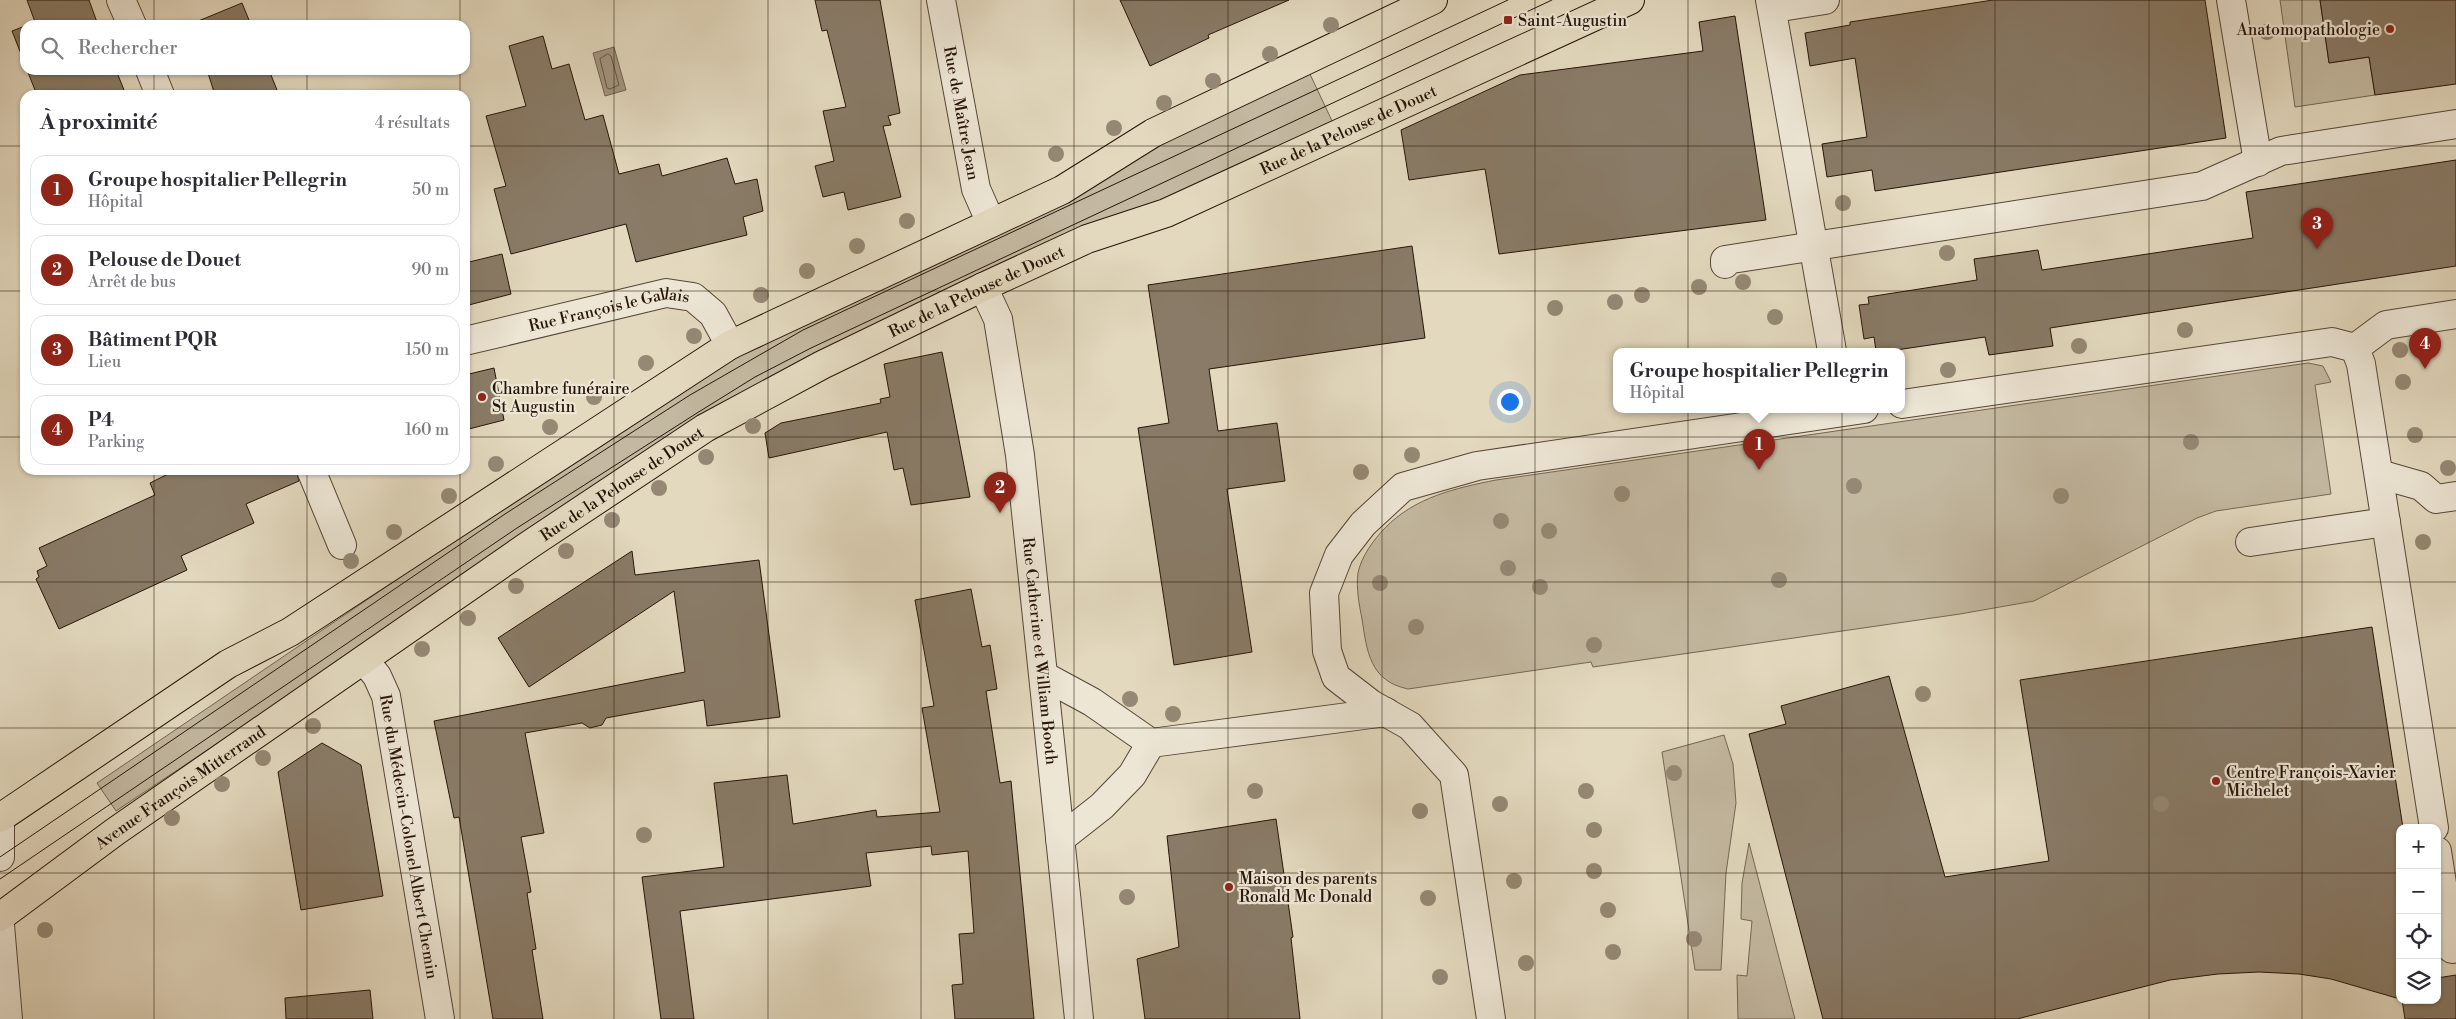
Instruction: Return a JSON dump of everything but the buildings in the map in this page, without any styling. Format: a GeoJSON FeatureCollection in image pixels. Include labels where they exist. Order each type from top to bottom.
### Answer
{"type":"FeatureCollection","features":[{"type":"Feature","properties":{"kind":"main road"},"geometry":{"type":"LineString","coordinates":[[0,818],[228,664],[290,632],[730,344],[1062,190],[1153,133],[1433,0]]}},
{"type":"Feature","properties":{"kind":"main road","name":"Rue de la Pelouse de Douet"},"geometry":{"type":"LineString","coordinates":[[364,660],[529,545],[705,428],[822,365],[1087,239],[1166,213],[1630,0]]}},
{"type":"Feature","properties":{"kind":"main road","name":"Avenue François Mitterrand"},"geometry":{"type":"LineString","coordinates":[[0,917],[116,831],[364,660]]}},
{"type":"Feature","properties":{"kind":"street"},"geometry":{"type":"LineString","coordinates":[[121,0],[130,20]]}},
{"type":"Feature","properties":{"kind":"street","name":"Rue de Maître Jean"},"geometry":{"type":"LineString","coordinates":[[941,0],[976,188],[991,223]]}},
{"type":"Feature","properties":{"kind":"street"},"geometry":{"type":"LineString","coordinates":[[1825,0],[1771,4],[1831,348]]}},
{"type":"Feature","properties":{"kind":"street"},"geometry":{"type":"LineString","coordinates":[[2231,0],[2258,162]]}},
{"type":"Feature","properties":{"kind":"street"},"geometry":{"type":"LineString","coordinates":[[152,75],[158,90]]}},
{"type":"Feature","properties":{"kind":"street"},"geometry":{"type":"LineString","coordinates":[[1725,264],[1725,260],[2202,186],[2282,151],[2456,124]]}},
{"type":"Feature","properties":{"kind":"street","name":"Rue Catherine et William Booth"},"geometry":{"type":"LineString","coordinates":[[983,287],[998,319],[1018,445],[1079,1019]]}},
{"type":"Feature","properties":{"kind":"street","name":"Rue François le Gallais"},"geometry":{"type":"LineString","coordinates":[[470,340],[666,293],[692,297],[713,314],[730,344]]}},
{"type":"Feature","properties":{"kind":"street"},"geometry":{"type":"LineString","coordinates":[[2355,348],[2386,325],[2456,314]]}},
{"type":"Feature","properties":{"kind":"street"},"geometry":{"type":"LineString","coordinates":[[1905,404],[2332,342],[2355,348]]}},
{"type":"Feature","properties":{"kind":"street"},"geometry":{"type":"LineString","coordinates":[[2355,348],[2362,364],[2386,522],[2405,630],[2433,824]]}},
{"type":"Feature","properties":{"kind":"street"},"geometry":{"type":"LineString","coordinates":[[1491,1019],[1454,774],[1410,726],[1386,712],[1336,677],[1327,651],[1324,593],[1339,555],[1362,524],[1403,488],[1477,466],[1830,413]]}},
{"type":"Feature","properties":{"kind":"street"},"geometry":{"type":"LineString","coordinates":[[2379,474],[2421,486],[2436,499],[2456,496]]}},
{"type":"Feature","properties":{"kind":"street"},"geometry":{"type":"LineString","coordinates":[[314,475],[342,545]]}},
{"type":"Feature","properties":{"kind":"street"},"geometry":{"type":"LineString","coordinates":[[2250,542],[2386,522]]}},
{"type":"Feature","properties":{"kind":"street","name":"Rue du Médecin-Colonel Albert Chemin"},"geometry":{"type":"LineString","coordinates":[[364,660],[377,676],[386,696],[440,1019]]}},
{"type":"Feature","properties":{"kind":"street"},"geometry":{"type":"LineString","coordinates":[[1044,676],[1092,702],[1151,744],[1386,712]]}},
{"type":"Feature","properties":{"kind":"street"},"geometry":{"type":"LineString","coordinates":[[1060,839],[1102,806],[1126,781],[1151,744]]}},
{"type":"Feature","properties":{"kind":"street"},"geometry":{"type":"LineString","coordinates":[[0,818],[0,857]]}},
{"type":"Feature","properties":{"kind":"street"},"geometry":{"type":"LineString","coordinates":[[2440,869],[2452,949]]}},
{"type":"Feature","properties":{"kind":"street"},"geometry":{"type":"LineString","coordinates":[[0,925],[8,1019]]}},
{"type":"Feature","properties":{"kind":"shaded area"},"geometry":{"type":"Polygon","coordinates":[[[2280,0],[2320,0],[2329,63],[2369,57],[2375,95],[2295,107],[2280,0]]]}},
{"type":"Feature","properties":{"kind":"shaded area"},"geometry":{"type":"Polygon","coordinates":[[[1308,70],[1334,125],[701,420],[116,811],[97,783],[685,384],[743,351],[1154,142],[1308,70]]]}},
{"type":"Feature","properties":{"kind":"shaded area"},"geometry":{"type":"Polygon","coordinates":[[[2308,363],[2323,366],[2331,382],[2315,385],[2331,494],[2216,511],[2197,518],[2034,601],[1960,614],[1593,667],[1591,662],[1408,689],[1395,685],[1385,679],[1378,672],[1369,654],[1357,584],[1358,573],[1365,555],[1381,532],[1397,517],[1437,495],[1496,480],[2308,363]]]}},
{"type":"Feature","properties":{"kind":"shaded area"},"geometry":{"type":"Polygon","coordinates":[[[1724,735],[1733,764],[1736,803],[1726,873],[1721,970],[1695,970],[1662,752],[1724,735]]]}},
{"type":"Feature","properties":{"kind":"shaded area"},"geometry":{"type":"Polygon","coordinates":[[[1749,843],[1795,1019],[1738,1019],[1737,975],[1747,976],[1752,921],[1741,919],[1742,883],[1749,843]]]}},
{"type":"Feature","properties":{"kind":"water"},"geometry":{"type":"Polygon","coordinates":[[[614,47],[626,90],[605,96],[593,53],[614,47]]]}},
{"type":"Feature","properties":{"kind":"tram line"},"geometry":{"type":"LineString","coordinates":[[0,857],[505,514],[690,395],[803,330],[1508,0]]}},
{"type":"Feature","properties":{"kind":"tram line"},"geometry":{"type":"LineString","coordinates":[[0,879],[517,528],[755,377],[811,348],[1552,0]]}},
{"type":"Feature","properties":{"kind":"place","name":"Saint-Augustin"},"geometry":{"type":"Point","coordinates":[1508,20]}},
{"type":"Feature","properties":{"kind":"place","name":"Anatomopathologie"},"geometry":{"type":"Point","coordinates":[2390,29]}},
{"type":"Feature","properties":{"kind":"place","name":"Bâtiment PQR"},"geometry":{"type":"Point","coordinates":[2317,249]}},
{"type":"Feature","properties":{"kind":"place","name":"P4"},"geometry":{"type":"Point","coordinates":[2425,369]}},
{"type":"Feature","properties":{"kind":"place","name":"Chambre funéraire St Augustin"},"geometry":{"type":"Point","coordinates":[482,397]}},
{"type":"Feature","properties":{"kind":"place","name":"Groupe hospitalier Pellegrin"},"geometry":{"type":"Point","coordinates":[1759,470]}},
{"type":"Feature","properties":{"kind":"place","name":"Pelouse de Douet"},"geometry":{"type":"Point","coordinates":[1000,513]}},
{"type":"Feature","properties":{"kind":"place","name":"Centre François-Xavier Michelet"},"geometry":{"type":"Point","coordinates":[2216,781]}},
{"type":"Feature","properties":{"kind":"place","name":"Maison des parents Ronald Mc Donald"},"geometry":{"type":"Point","coordinates":[1229,887]}}]}
